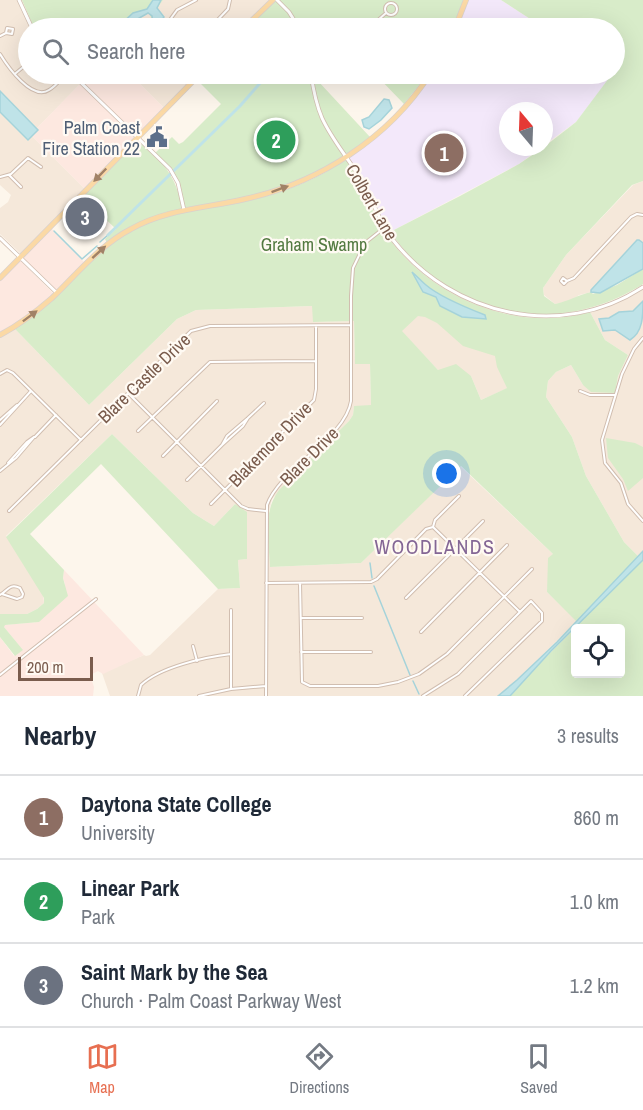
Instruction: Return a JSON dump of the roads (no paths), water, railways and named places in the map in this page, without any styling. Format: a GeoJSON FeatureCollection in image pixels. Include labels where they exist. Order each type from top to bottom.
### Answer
{"type":"FeatureCollection","features":[{"type":"Feature","properties":{"kind":"main road"},"geometry":{"type":"LineString","coordinates":[[255,18],[275,0]]}},
{"type":"Feature","properties":{"kind":"main road"},"geometry":{"type":"LineString","coordinates":[[459,18],[466,0]]}},
{"type":"Feature","properties":{"kind":"main road"},"geometry":{"type":"LineString","coordinates":[[0,335],[25,320],[57,293],[98,252],[120,235],[153,219],[184,210],[237,201],[319,174],[346,157],[399,112],[422,84]]}},
{"type":"Feature","properties":{"kind":"main road"},"geometry":{"type":"LineString","coordinates":[[0,278],[189,85]]}},
{"type":"Feature","properties":{"kind":"street"},"geometry":{"type":"LineString","coordinates":[[19,0],[27,18]]}},
{"type":"Feature","properties":{"kind":"street"},"geometry":{"type":"LineString","coordinates":[[171,18],[177,10],[196,0]]}},
{"type":"Feature","properties":{"kind":"street"},"geometry":{"type":"LineString","coordinates":[[219,18],[228,9],[230,0]]}},
{"type":"Feature","properties":{"kind":"street"},"geometry":{"type":"LineString","coordinates":[[275,0],[293,18]]}},
{"type":"Feature","properties":{"kind":"street"},"geometry":{"type":"LineString","coordinates":[[387,4],[395,5],[395,13],[390,15],[386,13],[387,4]]}},
{"type":"Feature","properties":{"kind":"street"},"geometry":{"type":"LineString","coordinates":[[380,18],[386,13]]}},
{"type":"Feature","properties":{"kind":"street"},"geometry":{"type":"LineString","coordinates":[[0,36],[6,33]]}},
{"type":"Feature","properties":{"kind":"street"},"geometry":{"type":"LineString","coordinates":[[0,54],[18,77]]}},
{"type":"Feature","properties":{"kind":"street"},"geometry":{"type":"LineString","coordinates":[[25,84],[31,90],[41,93],[55,84]]}},
{"type":"Feature","properties":{"kind":"street"},"geometry":{"type":"LineString","coordinates":[[82,84],[172,173],[178,183],[184,210]]}},
{"type":"Feature","properties":{"kind":"street","name":"Colbert Lane"},"geometry":{"type":"LineString","coordinates":[[313,84],[322,118],[362,182],[384,228],[402,251],[429,276],[457,295],[496,310],[530,316],[569,315],[611,303],[643,286]]}},
{"type":"Feature","properties":{"kind":"street"},"geometry":{"type":"LineString","coordinates":[[0,177],[9,175],[28,158],[41,168]]}},
{"type":"Feature","properties":{"kind":"street"},"geometry":{"type":"LineString","coordinates":[[9,175],[21,187]]}},
{"type":"Feature","properties":{"kind":"street"},"geometry":{"type":"LineString","coordinates":[[567,281],[573,279],[631,217],[637,214],[643,215]]}},
{"type":"Feature","properties":{"kind":"street","name":"Blare Drive"},"geometry":{"type":"LineString","coordinates":[[266,696],[266,511],[275,489],[339,425],[348,413],[351,401],[351,285],[354,265],[365,243],[384,228]]}},
{"type":"Feature","properties":{"kind":"street"},"geometry":{"type":"LineString","coordinates":[[0,238],[57,293]]}},
{"type":"Feature","properties":{"kind":"street","name":"Blare Castle Drive"},"geometry":{"type":"LineString","coordinates":[[9,511],[181,339],[198,328],[210,326],[351,326]]}},
{"type":"Feature","properties":{"kind":"street","name":"Blakemore Drive"},"geometry":{"type":"LineString","coordinates":[[211,504],[313,401],[316,392],[316,326]]}},
{"type":"Feature","properties":{"kind":"street"},"geometry":{"type":"LineString","coordinates":[[643,338],[628,360],[603,434],[603,458],[621,483],[628,504],[643,521]]}},
{"type":"Feature","properties":{"kind":"street"},"geometry":{"type":"LineString","coordinates":[[138,431],[211,361],[316,361]]}},
{"type":"Feature","properties":{"kind":"street"},"geometry":{"type":"LineString","coordinates":[[0,374],[11,371],[81,440]]}},
{"type":"Feature","properties":{"kind":"street"},"geometry":{"type":"LineString","coordinates":[[0,420],[32,391]]}},
{"type":"Feature","properties":{"kind":"street"},"geometry":{"type":"LineString","coordinates":[[580,391],[590,395],[616,395]]}},
{"type":"Feature","properties":{"kind":"street"},"geometry":{"type":"LineString","coordinates":[[128,393],[245,508],[266,511]]}},
{"type":"Feature","properties":{"kind":"street"},"geometry":{"type":"LineString","coordinates":[[163,456],[217,401]]}},
{"type":"Feature","properties":{"kind":"street"},"geometry":{"type":"LineString","coordinates":[[187,480],[264,403]]}},
{"type":"Feature","properties":{"kind":"street"},"geometry":{"type":"LineString","coordinates":[[0,425],[17,405]]}},
{"type":"Feature","properties":{"kind":"street"},"geometry":{"type":"LineString","coordinates":[[0,471],[30,444],[56,415]]}},
{"type":"Feature","properties":{"kind":"street"},"geometry":{"type":"LineString","coordinates":[[266,583],[372,582],[426,529],[433,527],[437,519],[459,496]]}},
{"type":"Feature","properties":{"kind":"street"},"geometry":{"type":"LineString","coordinates":[[639,518],[643,514]]}},
{"type":"Feature","properties":{"kind":"street"},"geometry":{"type":"LineString","coordinates":[[406,598],[483,521]]}},
{"type":"Feature","properties":{"kind":"street"},"geometry":{"type":"LineString","coordinates":[[433,527],[520,612]]}},
{"type":"Feature","properties":{"kind":"street"},"geometry":{"type":"LineString","coordinates":[[421,632],[507,545]]}},
{"type":"Feature","properties":{"kind":"street"},"geometry":{"type":"LineString","coordinates":[[300,583],[301,679],[307,686],[374,686],[394,683],[418,674],[440,661],[532,569]]}},
{"type":"Feature","properties":{"kind":"street"},"geometry":{"type":"LineString","coordinates":[[13,586],[20,588],[23,594],[17,599],[1,594],[13,586]]}},
{"type":"Feature","properties":{"kind":"street"},"geometry":{"type":"LineString","coordinates":[[0,675],[96,599]]}},
{"type":"Feature","properties":{"kind":"street"},"geometry":{"type":"LineString","coordinates":[[423,696],[458,674],[531,601],[542,612],[542,621],[465,696]]}},
{"type":"Feature","properties":{"kind":"street"},"geometry":{"type":"LineString","coordinates":[[231,610],[231,689]]}},
{"type":"Feature","properties":{"kind":"street"},"geometry":{"type":"LineString","coordinates":[[300,618],[362,618]]}},
{"type":"Feature","properties":{"kind":"street"},"geometry":{"type":"LineString","coordinates":[[193,646],[197,661]]}},
{"type":"Feature","properties":{"kind":"street"},"geometry":{"type":"LineString","coordinates":[[301,652],[371,652]]}},
{"type":"Feature","properties":{"kind":"street"},"geometry":{"type":"LineString","coordinates":[[138,696],[139,687],[146,681],[197,661],[231,654]]}},
{"type":"Feature","properties":{"kind":"street"},"geometry":{"type":"LineString","coordinates":[[199,696],[231,689],[266,686]]}},
{"type":"Feature","properties":{"kind":"water"},"geometry":{"type":"Polygon","coordinates":[[[153,0],[161,0],[157,8],[164,17],[152,18],[148,13],[139,18],[128,18],[133,13],[147,9],[153,0]]]}},
{"type":"Feature","properties":{"kind":"water"},"geometry":{"type":"Polygon","coordinates":[[[0,91],[38,130],[28,140],[0,112],[0,91]]]}},
{"type":"Feature","properties":{"kind":"water"},"geometry":{"type":"Polygon","coordinates":[[[384,99],[389,100],[392,108],[369,129],[364,127],[362,120],[369,117],[384,99]]]}},
{"type":"Feature","properties":{"kind":"water"},"geometry":{"type":"Polygon","coordinates":[[[637,240],[643,243],[643,269],[600,293],[591,292],[591,290],[637,240]]]}},
{"type":"Feature","properties":{"kind":"water"},"geometry":{"type":"Polygon","coordinates":[[[412,272],[439,294],[485,315],[486,319],[462,317],[440,306],[436,297],[423,292],[412,272]]]}},
{"type":"Feature","properties":{"kind":"water"},"geometry":{"type":"Polygon","coordinates":[[[643,301],[640,328],[630,340],[615,330],[603,331],[599,319],[609,318],[619,312],[633,311],[643,301]]]}},
{"type":"Feature","properties":{"kind":"water"},"geometry":{"type":"Polygon","coordinates":[[[643,551],[643,560],[578,624],[574,624],[643,551]]]}},
{"type":"Feature","properties":{"kind":"water"},"geometry":{"type":"Polygon","coordinates":[[[571,627],[571,631],[510,696],[498,696],[517,680],[571,627]]]}},
{"type":"Feature","properties":{"kind":"waterway"},"geometry":{"type":"LineString","coordinates":[[108,235],[240,106],[259,84]]}},
{"type":"Feature","properties":{"kind":"waterway"},"geometry":{"type":"LineString","coordinates":[[54,231],[82,259],[97,246]]}},
{"type":"Feature","properties":{"kind":"waterway"},"geometry":{"type":"LineString","coordinates":[[100,242],[108,235]]}},
{"type":"Feature","properties":{"kind":"waterway"},"geometry":{"type":"LineString","coordinates":[[370,563],[372,578]]}},
{"type":"Feature","properties":{"kind":"waterway"},"geometry":{"type":"LineString","coordinates":[[374,586],[410,675]]}},
{"type":"Feature","properties":{"kind":"waterway"},"geometry":{"type":"LineString","coordinates":[[413,681],[419,694]]}},
{"type":"Feature","properties":{"kind":"place","name":"Palm Coast Fire Station 22"},"geometry":{"type":"Point","coordinates":[157,137]}},
{"type":"Feature","properties":{"kind":"place","name":"Linear Park"},"geometry":{"type":"Point","coordinates":[276,140]}},
{"type":"Feature","properties":{"kind":"place","name":"Daytona State College"},"geometry":{"type":"Point","coordinates":[444,153]}},
{"type":"Feature","properties":{"kind":"place","name":"Saint Mark by the Sea"},"geometry":{"type":"Point","coordinates":[85,217]}},
{"type":"Feature","properties":{"kind":"district","name":"WOODLANDS"},"geometry":{"type":"Point","coordinates":[435,546]}},
{"type":"Feature","properties":{"kind":"park label","name":"Graham Swamp"},"geometry":{"type":"Point","coordinates":[314,244]}}]}
